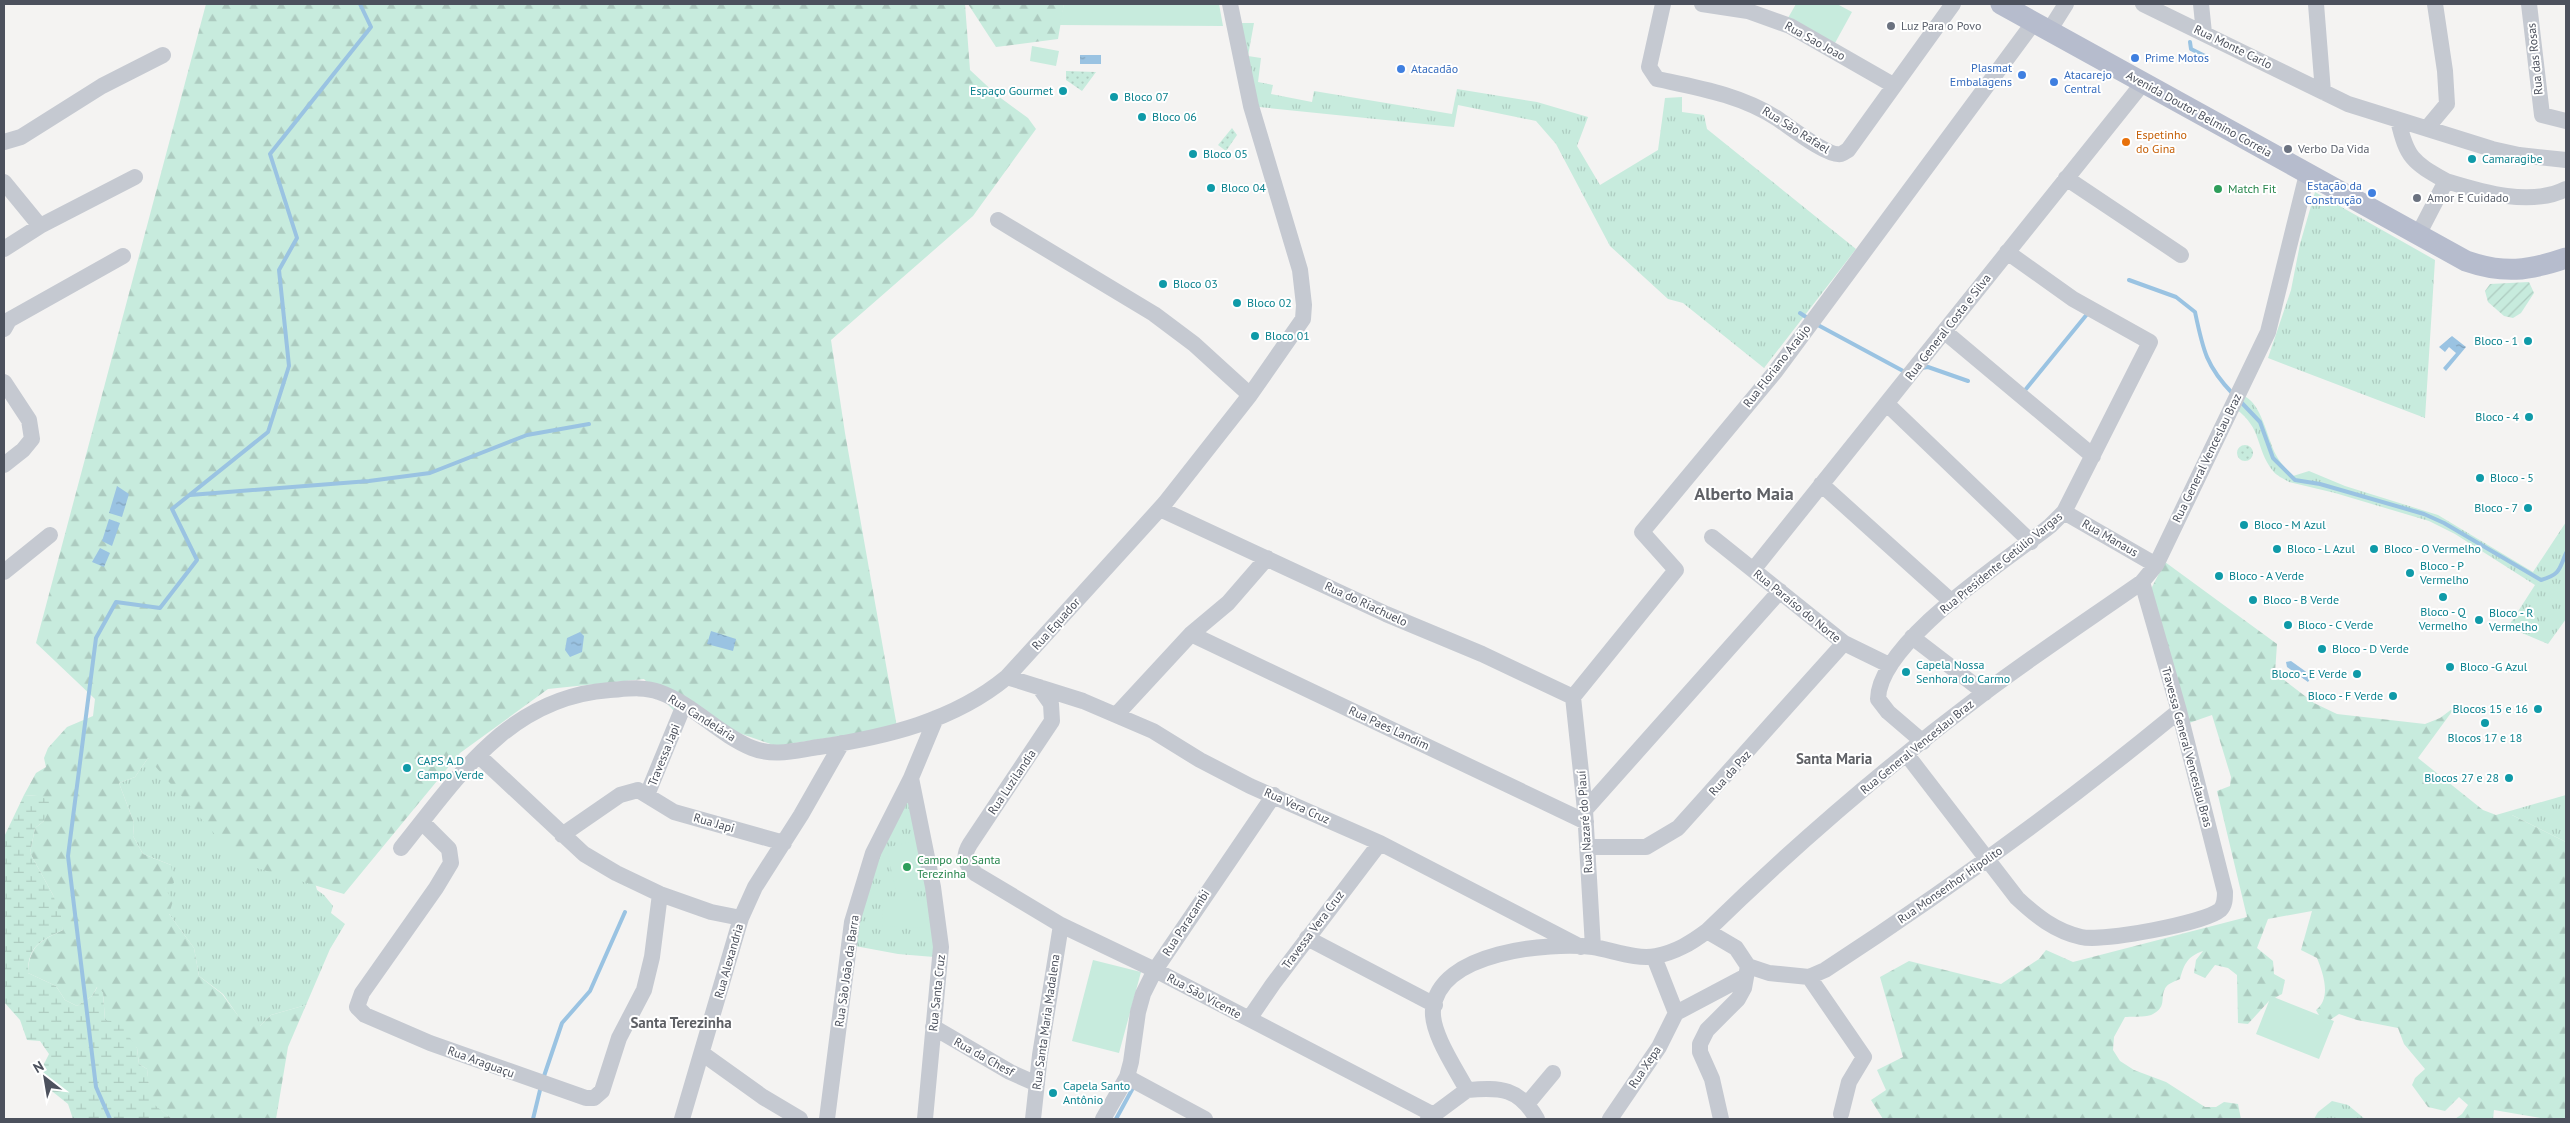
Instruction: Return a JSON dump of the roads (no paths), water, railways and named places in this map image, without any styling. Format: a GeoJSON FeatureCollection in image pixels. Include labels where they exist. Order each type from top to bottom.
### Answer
{"type":"FeatureCollection","features":[{"type":"Feature","properties":{"kind":"main road","name":"Avenida Doutor Belmino Correia"},"geometry":{"type":"LineString","coordinates":[[2000,4],[2448,252],[2491,269],[2508,270],[2536,268],[2566,258]]}},
{"type":"Feature","properties":{"kind":"street","name":"Rua Equador"},"geometry":{"type":"LineString","coordinates":[[936,718],[987,692],[1007,677],[1160,509],[1250,395],[1298,329],[1303,319],[1304,305],[1300,270],[1251,106],[1230,4]]}},
{"type":"Feature","properties":{"kind":"street","name":"Rua São Rafael"},"geometry":{"type":"LineString","coordinates":[[1663,4],[1649,67],[1657,79],[1735,97],[1760,107],[1818,146],[1832,153],[1841,154],[1848,150],[1953,4]]}},
{"type":"Feature","properties":{"kind":"street","name":"Rua Sao Joao"},"geometry":{"type":"LineString","coordinates":[[1702,4],[1748,10],[1790,26],[1893,86]]}},
{"type":"Feature","properties":{"kind":"street","name":"Rua Floriano Araújo"},"geometry":{"type":"LineString","coordinates":[[1573,698],[1676,570],[1642,532],[1775,372],[1812,321],[2042,26],[2066,4]]}},
{"type":"Feature","properties":{"kind":"street","name":"Rua Monte Carlo"},"geometry":{"type":"LineString","coordinates":[[2143,4],[2348,104],[2492,149],[2519,155],[2566,160]]}},
{"type":"Feature","properties":{"kind":"street"},"geometry":{"type":"LineString","coordinates":[[2201,4],[2204,33]]}},
{"type":"Feature","properties":{"kind":"street"},"geometry":{"type":"LineString","coordinates":[[2316,4],[2323,92]]}},
{"type":"Feature","properties":{"kind":"street"},"geometry":{"type":"LineString","coordinates":[[2427,128],[2448,104],[2435,4]]}},
{"type":"Feature","properties":{"kind":"street","name":"Rua das Rosas"},"geometry":{"type":"LineString","coordinates":[[2529,4],[2542,115],[2566,121]]}},
{"type":"Feature","properties":{"kind":"street"},"geometry":{"type":"LineString","coordinates":[[4,142],[21,138],[102,86],[163,55]]}},
{"type":"Feature","properties":{"kind":"street","name":"Rua General Costa e Silva"},"geometry":{"type":"LineString","coordinates":[[1754,570],[2143,83]]}},
{"type":"Feature","properties":{"kind":"street"},"geometry":{"type":"LineString","coordinates":[[2398,120],[2402,138],[2416,164],[2446,181],[2486,192],[2538,197],[2557,194],[2566,189]]}},
{"type":"Feature","properties":{"kind":"street","name":"Rua General Venceslau Braz"},"geometry":{"type":"LineString","coordinates":[[1435,1005],[1438,993],[1463,968],[1501,953],[1587,947],[1654,957],[1688,946],[1707,931],[1806,839],[1984,693],[2142,582],[2156,565],[2268,332],[2307,174]]}},
{"type":"Feature","properties":{"kind":"street"},"geometry":{"type":"LineString","coordinates":[[4,249],[40,226],[135,177]]}},
{"type":"Feature","properties":{"kind":"street"},"geometry":{"type":"LineString","coordinates":[[2066,178],[2181,256]]}},
{"type":"Feature","properties":{"kind":"street"},"geometry":{"type":"LineString","coordinates":[[2418,235],[2446,181]]}},
{"type":"Feature","properties":{"kind":"street"},"geometry":{"type":"LineString","coordinates":[[4,182],[40,226]]}},
{"type":"Feature","properties":{"kind":"street"},"geometry":{"type":"LineString","coordinates":[[998,220],[1154,314],[1194,344],[1250,395]]}},
{"type":"Feature","properties":{"kind":"street","name":"Rua Presidente Getúlio Vargas"},"geometry":{"type":"LineString","coordinates":[[1889,665],[1912,637],[1952,602],[2031,542],[2064,512],[2150,342],[2072,299],[2007,252]]}},
{"type":"Feature","properties":{"kind":"street"},"geometry":{"type":"LineString","coordinates":[[5,322],[123,256]]}},
{"type":"Feature","properties":{"kind":"street"},"geometry":{"type":"LineString","coordinates":[[1945,332],[2092,456]]}},
{"type":"Feature","properties":{"kind":"street"},"geometry":{"type":"LineString","coordinates":[[4,382],[29,420],[32,430],[32,439],[23,450],[4,465]]}},
{"type":"Feature","properties":{"kind":"street"},"geometry":{"type":"LineString","coordinates":[[1887,404],[2031,542]]}},
{"type":"Feature","properties":{"kind":"street"},"geometry":{"type":"LineString","coordinates":[[1821,484],[1952,602]]}},
{"type":"Feature","properties":{"kind":"street","name":"Rua do Riachuelo"},"geometry":{"type":"LineString","coordinates":[[1160,509],[1386,614],[1482,654],[1573,698]]}},
{"type":"Feature","properties":{"kind":"street","name":"Rua Manaus"},"geometry":{"type":"LineString","coordinates":[[2064,512],[2156,565]]}},
{"type":"Feature","properties":{"kind":"street"},"geometry":{"type":"LineString","coordinates":[[4,572],[50,535]]}},
{"type":"Feature","properties":{"kind":"street","name":"Rua Paraíso do Norte"},"geometry":{"type":"LineString","coordinates":[[1712,537],[1844,644],[1889,665]]}},
{"type":"Feature","properties":{"kind":"street"},"geometry":{"type":"LineString","coordinates":[[1117,714],[1191,634],[1228,603],[1267,558]]}},
{"type":"Feature","properties":{"kind":"street","name":"Travessa General Venceslau Bras"},"geometry":{"type":"LineString","coordinates":[[1986,860],[2017,898],[2036,916],[2061,931],[2083,938],[2107,938],[2170,927],[2219,911],[2225,902],[2225,892],[2179,712],[2142,582]]}},
{"type":"Feature","properties":{"kind":"street"},"geometry":{"type":"LineString","coordinates":[[1586,816],[1780,591]]}},
{"type":"Feature","properties":{"kind":"street","name":"Rua Paes Landim"},"geometry":{"type":"LineString","coordinates":[[1191,634],[1586,816]]}},
{"type":"Feature","properties":{"kind":"street"},"geometry":{"type":"LineString","coordinates":[[1912,637],[1984,693]]}},
{"type":"Feature","properties":{"kind":"street","name":"Rua da Paz"},"geometry":{"type":"LineString","coordinates":[[1588,847],[1646,847],[1678,828],[1844,644]]}},
{"type":"Feature","properties":{"kind":"street"},"geometry":{"type":"LineString","coordinates":[[1889,665],[1878,699],[1888,712],[1923,742]]}},
{"type":"Feature","properties":{"kind":"street","name":"Rua Vera Cruz"},"geometry":{"type":"LineString","coordinates":[[1007,677],[1117,714],[1168,739],[1200,760],[1380,843],[1587,947]]}},
{"type":"Feature","properties":{"kind":"street","name":"Rua Luzilandia"},"geometry":{"type":"LineString","coordinates":[[976,874],[967,866],[965,852],[1052,721],[1050,704],[1039,687]]}},
{"type":"Feature","properties":{"kind":"street","name":"Rua Candelária"},"geometry":{"type":"LineString","coordinates":[[401,848],[451,786],[479,756],[519,720],[550,702],[572,695],[597,691],[644,689],[658,691],[684,705],[752,748],[765,752],[779,753],[903,731],[936,718]]}},
{"type":"Feature","properties":{"kind":"street","name":"Rua Nazaré do Piauí"},"geometry":{"type":"LineString","coordinates":[[1573,698],[1588,847],[1587,947]]}},
{"type":"Feature","properties":{"kind":"street","name":"Travessa Japi"},"geometry":{"type":"LineString","coordinates":[[562,835],[620,796],[638,790],[647,796],[684,705]]}},
{"type":"Feature","properties":{"kind":"street","name":"Rua Monsenhor Hipolito"},"geometry":{"type":"LineString","coordinates":[[1809,977],[1825,970],[1986,860],[2086,787],[2179,712]]}},
{"type":"Feature","properties":{"kind":"street","name":"Rua São João da Barra"},"geometry":{"type":"LineString","coordinates":[[827,1119],[852,922],[873,853],[911,778],[936,718]]}},
{"type":"Feature","properties":{"kind":"street","name":"Rua Alexandria"},"geometry":{"type":"LineString","coordinates":[[682,1119],[703,1054],[742,918],[755,887],[784,843],[842,743]]}},
{"type":"Feature","properties":{"kind":"street"},"geometry":{"type":"LineString","coordinates":[[1907,755],[1986,860]]}},
{"type":"Feature","properties":{"kind":"street","name":"Rua Alexandria"},"geometry":{"type":"LineString","coordinates":[[479,756],[584,854],[609,869],[660,894],[711,912],[742,918]]}},
{"type":"Feature","properties":{"kind":"street","name":"Rua Santa Cruz"},"geometry":{"type":"LineString","coordinates":[[911,778],[933,887],[941,947],[925,1119]]}},
{"type":"Feature","properties":{"kind":"street","name":"Rua Paracambi"},"geometry":{"type":"LineString","coordinates":[[1103,1119],[1126,1077],[1131,1062],[1138,1012],[1143,994],[1155,970],[1274,795]]}},
{"type":"Feature","properties":{"kind":"street","name":"Rua Japi"},"geometry":{"type":"LineString","coordinates":[[647,796],[674,812],[784,843]]}},
{"type":"Feature","properties":{"kind":"street","name":"Rua Araguaçu"},"geometry":{"type":"LineString","coordinates":[[422,822],[449,849],[451,863],[436,888],[362,993],[358,1007],[365,1015],[430,1043],[499,1069],[586,1098],[599,1095],[618,1038],[648,980],[660,894]]}},
{"type":"Feature","properties":{"kind":"street","name":"Travessa Vera Cruz"},"geometry":{"type":"LineString","coordinates":[[1249,1019],[1307,938],[1380,843]]}},
{"type":"Feature","properties":{"kind":"street","name":"Rua São Vicente"},"geometry":{"type":"LineString","coordinates":[[976,874],[1060,925],[1155,970],[1431,1117]]}},
{"type":"Feature","properties":{"kind":"street","name":"Rua Santa Maria Madalena"},"geometry":{"type":"LineString","coordinates":[[1033,1119],[1060,925]]}},
{"type":"Feature","properties":{"kind":"street"},"geometry":{"type":"LineString","coordinates":[[1707,931],[1736,948],[1747,971],[1744,988],[1738,999],[1708,1030],[1700,1044],[1700,1052],[1712,1079],[1721,1119]]}},
{"type":"Feature","properties":{"kind":"street"},"geometry":{"type":"LineString","coordinates":[[1307,938],[1435,1005],[1434,1020],[1440,1038],[1467,1090]]}},
{"type":"Feature","properties":{"kind":"street"},"geometry":{"type":"LineString","coordinates":[[1654,957],[1676,1013],[1747,971],[1809,977],[1864,1057],[1849,1082],[1842,1114]]}},
{"type":"Feature","properties":{"kind":"street","name":"Rua Xepa"},"geometry":{"type":"LineString","coordinates":[[1610,1119],[1659,1047],[1676,1013]]}},
{"type":"Feature","properties":{"kind":"street","name":"Rua da Chesf"},"geometry":{"type":"LineString","coordinates":[[933,1026],[1010,1072],[1037,1084]]}},
{"type":"Feature","properties":{"kind":"street"},"geometry":{"type":"LineString","coordinates":[[703,1054],[763,1097],[800,1119]]}},
{"type":"Feature","properties":{"kind":"street"},"geometry":{"type":"LineString","coordinates":[[1528,1103],[1553,1073]]}},
{"type":"Feature","properties":{"kind":"street"},"geometry":{"type":"LineString","coordinates":[[1126,1077],[1204,1119]]}},
{"type":"Feature","properties":{"kind":"street"},"geometry":{"type":"LineString","coordinates":[[1431,1117],[1467,1090],[1493,1088],[1513,1094],[1528,1103],[1538,1119]]}},
{"type":"Feature","properties":{"kind":"water"},"geometry":{"type":"Polygon","coordinates":[[[1080,55],[1101,55],[1101,64],[1080,64],[1080,55]]]}},
{"type":"Feature","properties":{"kind":"water"},"geometry":{"type":"Polygon","coordinates":[[[2452,336],[2466,347],[2446,371],[2443,368],[2456,353],[2449,347],[2445,352],[2439,347],[2452,336]]]}},
{"type":"Feature","properties":{"kind":"water"},"geometry":{"type":"Polygon","coordinates":[[[117,486],[129,494],[122,517],[109,513],[117,486]]]}},
{"type":"Feature","properties":{"kind":"water"},"geometry":{"type":"Polygon","coordinates":[[[109,519],[120,523],[112,546],[102,541],[109,519]]]}},
{"type":"Feature","properties":{"kind":"water"},"geometry":{"type":"Polygon","coordinates":[[[100,548],[110,553],[104,567],[92,562],[100,548]]]}},
{"type":"Feature","properties":{"kind":"water"},"geometry":{"type":"Polygon","coordinates":[[[711,631],[736,639],[733,651],[707,644],[711,631]]]}},
{"type":"Feature","properties":{"kind":"water"},"geometry":{"type":"Polygon","coordinates":[[[580,632],[584,636],[582,652],[570,657],[565,650],[567,638],[580,632]]]}},
{"type":"Feature","properties":{"kind":"water"},"geometry":{"type":"Polygon","coordinates":[[[2291,661],[2312,676],[2308,682],[2287,667],[2286,662],[2291,661]]]}},
{"type":"Feature","properties":{"kind":"waterway"},"geometry":{"type":"LineString","coordinates":[[110,1119],[96,1087],[68,856],[96,638],[116,602],[160,608],[197,560],[172,509],[268,432],[289,366],[279,270],[297,238],[270,154],[371,27],[360,4]]}},
{"type":"Feature","properties":{"kind":"waterway"},"geometry":{"type":"LineString","coordinates":[[2190,42],[2191,49],[2207,57]]}},
{"type":"Feature","properties":{"kind":"waterway"},"geometry":{"type":"LineString","coordinates":[[2129,280],[2176,297],[2195,312],[2203,347],[2211,366],[2233,394]]}},
{"type":"Feature","properties":{"kind":"waterway"},"geometry":{"type":"LineString","coordinates":[[1800,313],[1809,319]]}},
{"type":"Feature","properties":{"kind":"waterway"},"geometry":{"type":"LineString","coordinates":[[2026,389],[2088,313]]}},
{"type":"Feature","properties":{"kind":"waterway"},"geometry":{"type":"LineString","coordinates":[[1816,324],[1905,372]]}},
{"type":"Feature","properties":{"kind":"waterway"},"geometry":{"type":"LineString","coordinates":[[1921,368],[1928,367],[1968,381]]}},
{"type":"Feature","properties":{"kind":"waterway"},"geometry":{"type":"LineString","coordinates":[[2240,401],[2260,422],[2273,458],[2295,480],[2320,484],[2424,514],[2444,523],[2541,580],[2556,573],[2566,553]]}},
{"type":"Feature","properties":{"kind":"waterway"},"geometry":{"type":"LineString","coordinates":[[190,495],[369,481],[430,473],[527,435],[589,424]]}},
{"type":"Feature","properties":{"kind":"waterway"},"geometry":{"type":"LineString","coordinates":[[543,1079],[562,1023],[590,991],[625,912]]}},
{"type":"Feature","properties":{"kind":"waterway"},"geometry":{"type":"LineString","coordinates":[[533,1119],[541,1086]]}},
{"type":"Feature","properties":{"kind":"waterway"},"geometry":{"type":"LineString","coordinates":[[1116,1119],[1134,1086]]}},
{"type":"Feature","properties":{"kind":"place","name":"Luz Para o Povo"},"geometry":{"type":"Point","coordinates":[1891,26]}},
{"type":"Feature","properties":{"kind":"place","name":"Prime Motos"},"geometry":{"type":"Point","coordinates":[2135,58]}},
{"type":"Feature","properties":{"kind":"place","name":"Atacadão"},"geometry":{"type":"Point","coordinates":[1401,69]}},
{"type":"Feature","properties":{"kind":"place","name":"Plasmat Embalagens"},"geometry":{"type":"Point","coordinates":[2022,75]}},
{"type":"Feature","properties":{"kind":"place","name":"Atacarejo Central"},"geometry":{"type":"Point","coordinates":[2054,82]}},
{"type":"Feature","properties":{"kind":"place","name":"Espaço Gourmet"},"geometry":{"type":"Point","coordinates":[1063,91]}},
{"type":"Feature","properties":{"kind":"place","name":"Bloco 07"},"geometry":{"type":"Point","coordinates":[1114,97]}},
{"type":"Feature","properties":{"kind":"place","name":"Bloco 06"},"geometry":{"type":"Point","coordinates":[1142,117]}},
{"type":"Feature","properties":{"kind":"place","name":"Espetinho do Gina"},"geometry":{"type":"Point","coordinates":[2126,142]}},
{"type":"Feature","properties":{"kind":"place","name":"Verbo Da Vida"},"geometry":{"type":"Point","coordinates":[2288,149]}},
{"type":"Feature","properties":{"kind":"place","name":"Bloco 05"},"geometry":{"type":"Point","coordinates":[1193,154]}},
{"type":"Feature","properties":{"kind":"place","name":"Camaragibe"},"geometry":{"type":"Point","coordinates":[2472,159]}},
{"type":"Feature","properties":{"kind":"place","name":"Bloco 04"},"geometry":{"type":"Point","coordinates":[1211,188]}},
{"type":"Feature","properties":{"kind":"place","name":"Match Fit"},"geometry":{"type":"Point","coordinates":[2218,189]}},
{"type":"Feature","properties":{"kind":"place","name":"Estação da Construção"},"geometry":{"type":"Point","coordinates":[2372,193]}},
{"type":"Feature","properties":{"kind":"place","name":"Amor E Cuidado"},"geometry":{"type":"Point","coordinates":[2417,198]}},
{"type":"Feature","properties":{"kind":"place","name":"Bloco 03"},"geometry":{"type":"Point","coordinates":[1163,284]}},
{"type":"Feature","properties":{"kind":"place","name":"Bloco 02"},"geometry":{"type":"Point","coordinates":[1237,303]}},
{"type":"Feature","properties":{"kind":"place","name":"Bloco 01"},"geometry":{"type":"Point","coordinates":[1255,336]}},
{"type":"Feature","properties":{"kind":"place","name":"Bloco - 1"},"geometry":{"type":"Point","coordinates":[2528,341]}},
{"type":"Feature","properties":{"kind":"place","name":"Bloco - 4"},"geometry":{"type":"Point","coordinates":[2529,417]}},
{"type":"Feature","properties":{"kind":"place","name":"Bloco - 5"},"geometry":{"type":"Point","coordinates":[2480,478]}},
{"type":"Feature","properties":{"kind":"place","name":"Bloco - 7"},"geometry":{"type":"Point","coordinates":[2528,508]}},
{"type":"Feature","properties":{"kind":"place","name":"Bloco - M Azul"},"geometry":{"type":"Point","coordinates":[2244,525]}},
{"type":"Feature","properties":{"kind":"place","name":"Bloco - L Azul"},"geometry":{"type":"Point","coordinates":[2277,549]}},
{"type":"Feature","properties":{"kind":"place","name":"Bloco - O Vermelho"},"geometry":{"type":"Point","coordinates":[2374,549]}},
{"type":"Feature","properties":{"kind":"place","name":"Bloco - P Vermelho"},"geometry":{"type":"Point","coordinates":[2410,573]}},
{"type":"Feature","properties":{"kind":"place","name":"Bloco - A Verde"},"geometry":{"type":"Point","coordinates":[2219,576]}},
{"type":"Feature","properties":{"kind":"place","name":"Bloco - Q Vermelho"},"geometry":{"type":"Point","coordinates":[2443,597]}},
{"type":"Feature","properties":{"kind":"place","name":"Bloco - B Verde"},"geometry":{"type":"Point","coordinates":[2253,600]}},
{"type":"Feature","properties":{"kind":"place","name":"Bloco - R Vermelho"},"geometry":{"type":"Point","coordinates":[2479,620]}},
{"type":"Feature","properties":{"kind":"place","name":"Bloco - C Verde"},"geometry":{"type":"Point","coordinates":[2288,625]}},
{"type":"Feature","properties":{"kind":"place","name":"Bloco - D Verde"},"geometry":{"type":"Point","coordinates":[2322,649]}},
{"type":"Feature","properties":{"kind":"place","name":"Bloco -G Azul"},"geometry":{"type":"Point","coordinates":[2450,667]}},
{"type":"Feature","properties":{"kind":"place","name":"Capela Nossa Senhora do Carmo"},"geometry":{"type":"Point","coordinates":[1906,672]}},
{"type":"Feature","properties":{"kind":"place","name":"Bloco - E Verde"},"geometry":{"type":"Point","coordinates":[2357,674]}},
{"type":"Feature","properties":{"kind":"place","name":"Bloco - F Verde"},"geometry":{"type":"Point","coordinates":[2393,696]}},
{"type":"Feature","properties":{"kind":"place","name":"Blocos 15 e 16"},"geometry":{"type":"Point","coordinates":[2538,709]}},
{"type":"Feature","properties":{"kind":"place","name":"Blocos 17 e 18"},"geometry":{"type":"Point","coordinates":[2485,723]}},
{"type":"Feature","properties":{"kind":"place","name":"CAPS A.D Campo Verde"},"geometry":{"type":"Point","coordinates":[407,768]}},
{"type":"Feature","properties":{"kind":"place","name":"Blocos 27 e 28"},"geometry":{"type":"Point","coordinates":[2509,778]}},
{"type":"Feature","properties":{"kind":"place","name":"Campo do Santa Terezinha"},"geometry":{"type":"Point","coordinates":[907,867]}},
{"type":"Feature","properties":{"kind":"place","name":"Capela Santo Antônio"},"geometry":{"type":"Point","coordinates":[1053,1093]}},
{"type":"Feature","properties":{"kind":"district","name":"Alberto Maia"},"geometry":{"type":"Point","coordinates":[1744,494]}},
{"type":"Feature","properties":{"kind":"district","name":"Santa Maria"},"geometry":{"type":"Point","coordinates":[1834,759]}},
{"type":"Feature","properties":{"kind":"district","name":"Santa Terezinha"},"geometry":{"type":"Point","coordinates":[681,1023]}}]}
